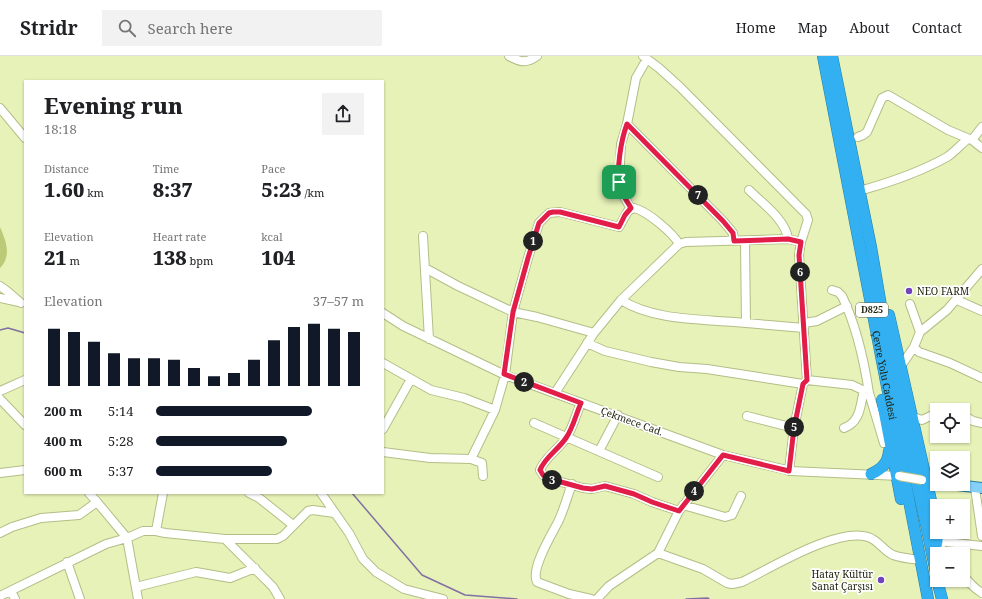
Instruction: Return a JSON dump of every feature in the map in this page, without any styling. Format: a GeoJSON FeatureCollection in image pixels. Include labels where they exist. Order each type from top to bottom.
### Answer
{"type":"FeatureCollection","features":[{"type":"Feature","properties":{"kind":"highway","name":"Çevre Yolu Caddesi"},"geometry":{"type":"LineString","coordinates":[[823,56],[928,599]]}},
{"type":"Feature","properties":{"kind":"highway","name":"Çevre Yolu Caddesi"},"geometry":{"type":"LineString","coordinates":[[832,56],[871,248],[893,376],[928,528],[931,547]]}},
{"type":"Feature","properties":{"kind":"highway"},"geometry":{"type":"LineString","coordinates":[[871,248],[896,340],[932,499]]}},
{"type":"Feature","properties":{"kind":"highway"},"geometry":{"type":"LineString","coordinates":[[864,264],[873,349],[889,442],[898,476],[910,537],[921,563]]}},
{"type":"Feature","properties":{"kind":"highway"},"geometry":{"type":"LineString","coordinates":[[872,474],[879,471],[886,465],[889,455],[889,442]]}},
{"type":"Feature","properties":{"kind":"highway","name":"Çevre Yolu Caddesi"},"geometry":{"type":"LineString","coordinates":[[939,587],[942,599]]}},
{"type":"Feature","properties":{"kind":"street"},"geometry":{"type":"LineString","coordinates":[[509,56],[520,62],[537,56]]}},
{"type":"Feature","properties":{"kind":"street"},"geometry":{"type":"LineString","coordinates":[[631,208],[622,193],[618,177],[621,144],[627,124],[636,78],[645,58],[680,86],[803,209],[808,220],[801,242],[799,255],[804,326],[805,382],[794,428],[789,471]]}},
{"type":"Feature","properties":{"kind":"street"},"geometry":{"type":"LineString","coordinates":[[858,137],[863,136],[867,132],[882,98],[888,95],[948,130],[970,139],[982,148]]}},
{"type":"Feature","properties":{"kind":"street"},"geometry":{"type":"LineString","coordinates":[[0,108],[24,137]]}},
{"type":"Feature","properties":{"kind":"street"},"geometry":{"type":"LineString","coordinates":[[627,124],[723,221],[733,233],[734,241]]}},
{"type":"Feature","properties":{"kind":"street"},"geometry":{"type":"LineString","coordinates":[[866,189],[921,170],[948,156],[970,139],[982,127]]}},
{"type":"Feature","properties":{"kind":"street"},"geometry":{"type":"LineString","coordinates":[[748,190],[782,224],[787,232],[788,239]]}},
{"type":"Feature","properties":{"kind":"street"},"geometry":{"type":"LineString","coordinates":[[471,459],[495,410],[504,374],[513,312],[539,223],[549,213],[560,212],[619,227],[625,215],[631,208]]}},
{"type":"Feature","properties":{"kind":"street"},"geometry":{"type":"LineString","coordinates":[[631,208],[638,209],[648,215],[666,229],[679,244]]}},
{"type":"Feature","properties":{"kind":"street"},"geometry":{"type":"LineString","coordinates":[[423,236],[430,339]]}},
{"type":"Feature","properties":{"kind":"street"},"geometry":{"type":"LineString","coordinates":[[555,393],[594,333],[621,300],[679,244],[686,242],[745,242],[788,239],[801,242]]}},
{"type":"Feature","properties":{"kind":"street"},"geometry":{"type":"LineString","coordinates":[[745,242],[746,323]]}},
{"type":"Feature","properties":{"kind":"street"},"geometry":{"type":"LineString","coordinates":[[425,268],[458,286],[513,312],[594,333]]}},
{"type":"Feature","properties":{"kind":"street"},"geometry":{"type":"LineString","coordinates":[[901,366],[914,347],[920,332],[957,300],[964,289],[982,269]]}},
{"type":"Feature","properties":{"kind":"street"},"geometry":{"type":"LineString","coordinates":[[0,286],[8,290],[23,303]]}},
{"type":"Feature","properties":{"kind":"street"},"geometry":{"type":"LineString","coordinates":[[832,290],[838,292],[842,296],[856,329],[865,365],[867,392],[884,443],[889,442]]}},
{"type":"Feature","properties":{"kind":"street"},"geometry":{"type":"LineString","coordinates":[[0,298],[23,303]]}},
{"type":"Feature","properties":{"kind":"street"},"geometry":{"type":"LineString","coordinates":[[621,300],[635,308],[656,314],[693,319],[804,326],[847,306]]}},
{"type":"Feature","properties":{"kind":"street"},"geometry":{"type":"LineString","coordinates":[[957,300],[982,311]]}},
{"type":"Feature","properties":{"kind":"street"},"geometry":{"type":"LineString","coordinates":[[910,304],[920,332]]}},
{"type":"Feature","properties":{"kind":"street","name":"Çekmece Cad."},"geometry":{"type":"LineString","coordinates":[[384,314],[403,326],[504,374],[723,455],[789,471],[872,474],[929,481]]}},
{"type":"Feature","properties":{"kind":"street"},"geometry":{"type":"LineString","coordinates":[[587,343],[605,351],[679,367],[707,369],[805,382],[852,385],[867,392]]}},
{"type":"Feature","properties":{"kind":"street"},"geometry":{"type":"LineString","coordinates":[[914,347],[919,352],[950,363],[982,378]]}},
{"type":"Feature","properties":{"kind":"street"},"geometry":{"type":"LineString","coordinates":[[384,364],[431,390],[464,398],[495,410]]}},
{"type":"Feature","properties":{"kind":"street"},"geometry":{"type":"LineString","coordinates":[[384,427],[411,379]]}},
{"type":"Feature","properties":{"kind":"street"},"geometry":{"type":"LineString","coordinates":[[0,391],[24,380]]}},
{"type":"Feature","properties":{"kind":"street"},"geometry":{"type":"LineString","coordinates":[[844,428],[852,425],[857,418],[867,392]]}},
{"type":"Feature","properties":{"kind":"street"},"geometry":{"type":"LineString","coordinates":[[0,399],[24,425]]}},
{"type":"Feature","properties":{"kind":"street"},"geometry":{"type":"LineString","coordinates":[[581,403],[567,437],[542,464],[540,470],[543,475],[550,479],[592,489],[605,486],[634,494],[652,502],[725,518],[732,515],[741,496]]}},
{"type":"Feature","properties":{"kind":"street"},"geometry":{"type":"LineString","coordinates":[[599,451],[618,415]]}},
{"type":"Feature","properties":{"kind":"street"},"geometry":{"type":"LineString","coordinates":[[747,416],[794,428]]}},
{"type":"Feature","properties":{"kind":"street"},"geometry":{"type":"LineString","coordinates":[[913,417],[922,420],[930,416]]}},
{"type":"Feature","properties":{"kind":"street"},"geometry":{"type":"LineString","coordinates":[[970,419],[982,423]]}},
{"type":"Feature","properties":{"kind":"street"},"geometry":{"type":"LineString","coordinates":[[534,423],[658,477]]}},
{"type":"Feature","properties":{"kind":"street"},"geometry":{"type":"LineString","coordinates":[[384,452],[430,458],[471,459],[482,463],[483,476]]}},
{"type":"Feature","properties":{"kind":"street"},"geometry":{"type":"LineString","coordinates":[[597,599],[609,586],[658,553],[681,508],[723,455]]}},
{"type":"Feature","properties":{"kind":"street"},"geometry":{"type":"LineString","coordinates":[[0,473],[24,470]]}},
{"type":"Feature","properties":{"kind":"street"},"geometry":{"type":"LineString","coordinates":[[572,484],[559,521],[539,560],[535,579],[537,582],[569,594],[591,599]]}},
{"type":"Feature","properties":{"kind":"street"},"geometry":{"type":"LineString","coordinates":[[979,488],[982,536]]}},
{"type":"Feature","properties":{"kind":"street"},"geometry":{"type":"LineString","coordinates":[[89,494],[127,538],[138,599]]}},
{"type":"Feature","properties":{"kind":"street"},"geometry":{"type":"LineString","coordinates":[[156,531],[163,494]]}},
{"type":"Feature","properties":{"kind":"street"},"geometry":{"type":"LineString","coordinates":[[251,494],[259,498],[293,525]]}},
{"type":"Feature","properties":{"kind":"street"},"geometry":{"type":"LineString","coordinates":[[322,494],[349,533],[363,559],[376,572],[404,589],[442,599]]}},
{"type":"Feature","properties":{"kind":"street"},"geometry":{"type":"LineString","coordinates":[[0,533],[12,526],[41,518],[79,515],[97,502]]}},
{"type":"Feature","properties":{"kind":"street"},"geometry":{"type":"LineString","coordinates":[[0,596],[106,544],[143,532],[156,531],[225,539],[277,539],[283,536],[308,511],[313,510],[334,513]]}},
{"type":"Feature","properties":{"kind":"street"},"geometry":{"type":"LineString","coordinates":[[658,553],[690,564],[727,584],[742,582],[811,547],[824,542],[854,536],[868,537],[893,555],[921,563]]}},
{"type":"Feature","properties":{"kind":"street"},"geometry":{"type":"LineString","coordinates":[[225,539],[273,586],[280,599]]}},
{"type":"Feature","properties":{"kind":"street"},"geometry":{"type":"LineString","coordinates":[[947,539],[982,546]]}},
{"type":"Feature","properties":{"kind":"street"},"geometry":{"type":"LineString","coordinates":[[67,562],[80,599]]}},
{"type":"Feature","properties":{"kind":"street"},"geometry":{"type":"LineString","coordinates":[[136,586],[196,572],[230,578],[255,568]]}},
{"type":"Feature","properties":{"kind":"street"},"geometry":{"type":"LineString","coordinates":[[970,584],[982,593]]}},
{"type":"Feature","properties":{"kind":"street"},"geometry":{"type":"LineString","coordinates":[[11,591],[15,599]]}},
{"type":"Feature","properties":{"kind":"green space"},"geometry":{"type":"Polygon","coordinates":[[[0,227],[6,243],[7,253],[4,263],[0,268],[0,227]]]}},
{"type":"Feature","properties":{"kind":"waterway"},"geometry":{"type":"LineString","coordinates":[[0,330],[8,328],[24,333]]}},
{"type":"Feature","properties":{"kind":"waterway"},"geometry":{"type":"LineString","coordinates":[[353,494],[422,575],[465,595],[517,599]]}},
{"type":"Feature","properties":{"kind":"waterway"},"geometry":{"type":"LineString","coordinates":[[686,599],[709,599]]}},
{"type":"Feature","properties":{"kind":"place","name":"NEO FARM"},"geometry":{"type":"Point","coordinates":[909,291]}},
{"type":"Feature","properties":{"kind":"place","name":"Hatay Kültür Sanat Çarşısı"},"geometry":{"type":"Point","coordinates":[881,580]}},
{"type":"Feature","properties":{"kind":"route"},"geometry":{"type":"LineString","coordinates":[[627,124],[723,221],[733,233],[734,241],[745,242],[788,239],[801,242],[799,255],[807,380],[803,384],[794,428],[789,471],[723,455],[679,511],[634,494],[605,486],[592,489],[583,488],[550,479],[541,473],[540,470],[542,464],[567,437],[581,403],[504,374],[513,312],[539,223],[549,213],[560,212],[619,227],[625,215],[631,208],[624,198],[619,182],[618,177],[621,144],[627,124]]}}]}
